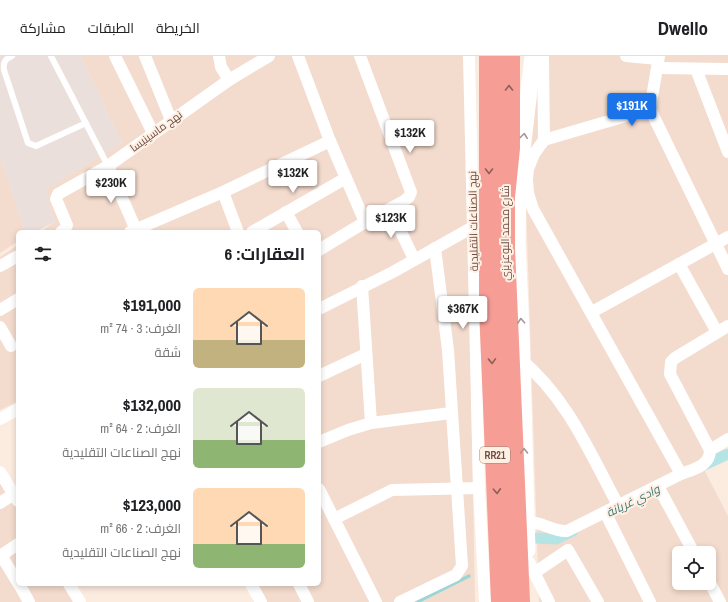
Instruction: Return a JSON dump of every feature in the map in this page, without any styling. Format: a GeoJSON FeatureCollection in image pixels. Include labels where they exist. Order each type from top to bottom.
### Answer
{"type":"FeatureCollection","features":[{"type":"Feature","properties":{"kind":"highway","name":"شارع محمد البوعزيزي"},"geometry":{"type":"LineString","coordinates":[[490,56],[490,308],[502,602]]}},
{"type":"Feature","properties":{"kind":"highway","name":"شارع محمد البوعزيزي"},"geometry":{"type":"LineString","coordinates":[[508,56],[509,148],[504,197],[504,248],[516,355],[526,565],[519,602]]}},
{"type":"Feature","properties":{"kind":"main road"},"geometry":{"type":"LineString","coordinates":[[529,602],[526,565],[527,522],[516,355],[516,242],[518,185],[533,56]]}},
{"type":"Feature","properties":{"kind":"street"},"geometry":{"type":"LineString","coordinates":[[115,56],[153,133]]}},
{"type":"Feature","properties":{"kind":"street"},"geometry":{"type":"LineString","coordinates":[[145,56],[171,120]]}},
{"type":"Feature","properties":{"kind":"street"},"geometry":{"type":"LineString","coordinates":[[219,56],[221,67],[228,80]]}},
{"type":"Feature","properties":{"kind":"street","name":"نهج ماسينيسا"},"geometry":{"type":"LineString","coordinates":[[64,230],[67,225],[56,199],[58,194],[108,166],[228,80],[269,56]]}},
{"type":"Feature","properties":{"kind":"street"},"geometry":{"type":"LineString","coordinates":[[298,56],[330,141],[365,222]]}},
{"type":"Feature","properties":{"kind":"street"},"geometry":{"type":"LineString","coordinates":[[321,249],[365,222],[404,201],[409,197],[411,192],[360,56]]}},
{"type":"Feature","properties":{"kind":"street","name":"نهج الصناعات التقليدية"},"geometry":{"type":"LineString","coordinates":[[469,56],[479,488],[485,602]]}},
{"type":"Feature","properties":{"kind":"street"},"geometry":{"type":"LineString","coordinates":[[543,56],[544,140],[534,154],[528,169],[528,193],[533,209],[592,312],[681,474]]}},
{"type":"Feature","properties":{"kind":"street"},"geometry":{"type":"LineString","coordinates":[[626,56],[696,69],[728,69]]}},
{"type":"Feature","properties":{"kind":"street"},"geometry":{"type":"LineString","coordinates":[[658,61],[650,109],[728,269]]}},
{"type":"Feature","properties":{"kind":"street"},"geometry":{"type":"LineString","coordinates":[[696,69],[728,152]]}},
{"type":"Feature","properties":{"kind":"street"},"geometry":{"type":"LineString","coordinates":[[544,140],[650,109]]}},
{"type":"Feature","properties":{"kind":"street"},"geometry":{"type":"LineString","coordinates":[[136,230],[223,192],[330,141]]}},
{"type":"Feature","properties":{"kind":"street"},"geometry":{"type":"LineString","coordinates":[[108,166],[134,230]]}},
{"type":"Feature","properties":{"kind":"street"},"geometry":{"type":"LineString","coordinates":[[255,230],[346,178]]}},
{"type":"Feature","properties":{"kind":"street"},"geometry":{"type":"LineString","coordinates":[[223,192],[237,230]]}},
{"type":"Feature","properties":{"kind":"street"},"geometry":{"type":"LineString","coordinates":[[390,208],[414,259]]}},
{"type":"Feature","properties":{"kind":"street"},"geometry":{"type":"LineString","coordinates":[[286,212],[296,230]]}},
{"type":"Feature","properties":{"kind":"street"},"geometry":{"type":"LineString","coordinates":[[321,308],[473,228]]}},
{"type":"Feature","properties":{"kind":"street"},"geometry":{"type":"LineString","coordinates":[[592,312],[728,237]]}},
{"type":"Feature","properties":{"kind":"street"},"geometry":{"type":"LineString","coordinates":[[400,602],[456,575],[462,566],[448,350],[436,248]]}},
{"type":"Feature","properties":{"kind":"street"},"geometry":{"type":"LineString","coordinates":[[0,266],[16,257]]}},
{"type":"Feature","properties":{"kind":"street"},"geometry":{"type":"LineString","coordinates":[[679,264],[717,332]]}},
{"type":"Feature","properties":{"kind":"street"},"geometry":{"type":"LineString","coordinates":[[362,286],[371,423]]}},
{"type":"Feature","properties":{"kind":"street"},"geometry":{"type":"LineString","coordinates":[[0,310],[16,300]]}},
{"type":"Feature","properties":{"kind":"street"},"geometry":{"type":"LineString","coordinates":[[444,316],[475,309]]}},
{"type":"Feature","properties":{"kind":"street"},"geometry":{"type":"LineString","coordinates":[[527,522],[541,523],[558,531],[567,531],[707,462],[710,457],[710,450],[670,374],[669,368],[675,358],[728,326]]}},
{"type":"Feature","properties":{"kind":"street"},"geometry":{"type":"LineString","coordinates":[[0,327],[14,344],[0,352]]}},
{"type":"Feature","properties":{"kind":"street"},"geometry":{"type":"LineString","coordinates":[[321,375],[366,354]]}},
{"type":"Feature","properties":{"kind":"street"},"geometry":{"type":"LineString","coordinates":[[516,355],[556,394],[618,505]]}},
{"type":"Feature","properties":{"kind":"street"},"geometry":{"type":"LineString","coordinates":[[0,419],[16,410]]}},
{"type":"Feature","properties":{"kind":"street"},"geometry":{"type":"LineString","coordinates":[[321,441],[348,430],[371,423],[451,413]]}},
{"type":"Feature","properties":{"kind":"street"},"geometry":{"type":"LineString","coordinates":[[710,450],[728,440]]}},
{"type":"Feature","properties":{"kind":"street"},"geometry":{"type":"LineString","coordinates":[[0,472],[16,498],[0,503]]}},
{"type":"Feature","properties":{"kind":"street"},"geometry":{"type":"LineString","coordinates":[[658,486],[690,546]]}},
{"type":"Feature","properties":{"kind":"street"},"geometry":{"type":"LineString","coordinates":[[334,519],[392,490],[479,488]]}},
{"type":"Feature","properties":{"kind":"street"},"geometry":{"type":"LineString","coordinates":[[321,493],[376,602]]}},
{"type":"Feature","properties":{"kind":"street"},"geometry":{"type":"LineString","coordinates":[[605,512],[650,602]]}},
{"type":"Feature","properties":{"kind":"street"},"geometry":{"type":"LineString","coordinates":[[567,531],[568,550],[598,602]]}},
{"type":"Feature","properties":{"kind":"street"},"geometry":{"type":"LineString","coordinates":[[16,545],[1,555],[16,580]]}},
{"type":"Feature","properties":{"kind":"street"},"geometry":{"type":"LineString","coordinates":[[549,602],[526,565],[568,550]]}},
{"type":"Feature","properties":{"kind":"street"},"geometry":{"type":"LineString","coordinates":[[20,586],[29,602]]}},
{"type":"Feature","properties":{"kind":"street"},"geometry":{"type":"LineString","coordinates":[[70,586],[80,602]]}},
{"type":"Feature","properties":{"kind":"street"},"geometry":{"type":"LineString","coordinates":[[252,586],[261,602]]}},
{"type":"Feature","properties":{"kind":"street"},"geometry":{"type":"LineString","coordinates":[[300,586],[308,602]]}},
{"type":"Feature","properties":{"kind":"street"},"geometry":{"type":"LineString","coordinates":[[714,590],[720,602]]}},
{"type":"Feature","properties":{"kind":"lane"},"geometry":{"type":"LineString","coordinates":[[12,56],[6,59],[3,63],[4,70],[28,143],[36,146],[86,124]]}},
{"type":"Feature","properties":{"kind":"lane"},"geometry":{"type":"LineString","coordinates":[[51,56],[108,166]]}},
{"type":"Feature","properties":{"kind":"shaded area"},"geometry":{"type":"Polygon","coordinates":[[[0,56],[81,56],[122,143],[45,190],[55,222],[38,230],[24,230],[0,156],[0,56]]]}},
{"type":"Feature","properties":{"kind":"shaded area"},"geometry":{"type":"Polygon","coordinates":[[[81,56],[465,56],[475,602],[265,602],[257,586],[321,586],[321,230],[43,230],[55,222],[45,190],[122,143],[81,56]]]}},
{"type":"Feature","properties":{"kind":"shaded area"},"geometry":{"type":"Polygon","coordinates":[[[525,56],[728,56],[728,445],[700,462],[728,516],[728,602],[539,602],[524,141],[525,56]]]}},
{"type":"Feature","properties":{"kind":"shaded area"},"geometry":{"type":"Polygon","coordinates":[[[0,156],[24,230],[16,230],[16,242],[0,253],[0,156]]]}},
{"type":"Feature","properties":{"kind":"shaded area"},"geometry":{"type":"Polygon","coordinates":[[[16,246],[16,402],[0,410],[0,257],[16,246]]]}},
{"type":"Feature","properties":{"kind":"shaded area"},"geometry":{"type":"Polygon","coordinates":[[[0,470],[16,494],[16,586],[75,586],[86,602],[0,602],[0,470]]]}},
{"type":"Feature","properties":{"kind":"waterway","name":"وادي غريانة"},"geometry":{"type":"LineString","coordinates":[[700,467],[728,454]]}},
{"type":"Feature","properties":{"kind":"waterway","name":"وادي غريانة"},"geometry":{"type":"LineString","coordinates":[[536,538],[556,539],[573,531]]}},
{"type":"Feature","properties":{"kind":"waterway","name":"وادي غريانة"},"geometry":{"type":"LineString","coordinates":[[417,602],[469,576]]}}]}
